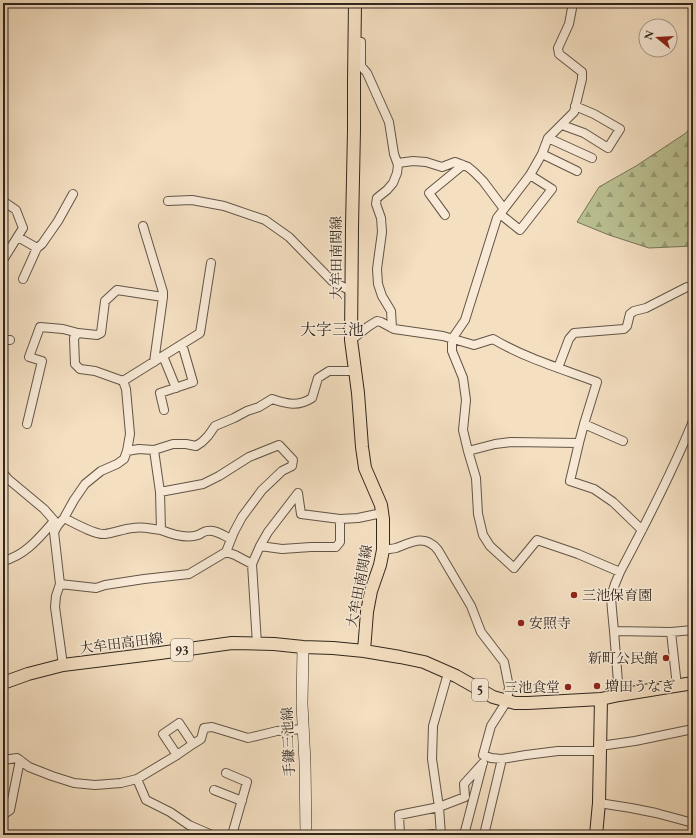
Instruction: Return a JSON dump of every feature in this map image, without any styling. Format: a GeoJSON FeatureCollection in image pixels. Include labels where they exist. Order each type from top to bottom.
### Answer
{"type":"FeatureCollection","features":[{"type":"Feature","properties":{"kind":"main road","name":"大牟田南関線"},"geometry":{"type":"LineString","coordinates":[[355,3],[351,340],[365,468],[381,505],[383,550],[380,565],[371,591],[367,612],[364,651]]}},
{"type":"Feature","properties":{"kind":"main road","name":"大牟田高田線"},"geometry":{"type":"LineString","coordinates":[[3,683],[28,674],[62,665],[232,643],[274,644],[303,648],[333,648],[364,651]]}},
{"type":"Feature","properties":{"kind":"main road","name":"手鎌三池線"},"geometry":{"type":"LineString","coordinates":[[303,648],[302,704],[306,835]]}},
{"type":"Feature","properties":{"kind":"main road","name":"5"},"geometry":{"type":"LineString","coordinates":[[364,651],[424,662],[493,697],[507,701],[528,703],[601,699]]}},
{"type":"Feature","properties":{"kind":"main road"},"geometry":{"type":"LineString","coordinates":[[596,835],[599,803],[601,699],[693,683]]}},
{"type":"Feature","properties":{"kind":"street"},"geometry":{"type":"LineString","coordinates":[[573,3],[569,24],[558,48],[559,54],[582,72],[582,79],[574,112],[548,138],[542,154],[530,175],[497,218],[465,320],[452,339],[452,351],[463,378],[466,400],[463,430],[476,478],[478,514],[483,536],[490,546],[514,568],[537,540],[578,554],[620,572]]}},
{"type":"Feature","properties":{"kind":"street"},"geometry":{"type":"LineString","coordinates":[[355,41],[361,42],[360,66],[367,73],[389,122],[394,154],[398,163],[397,173],[393,183],[377,198],[376,204],[381,218],[382,232],[377,268],[378,284],[382,296],[391,311],[392,328]]}},
{"type":"Feature","properties":{"kind":"street"},"geometry":{"type":"LineString","coordinates":[[562,125],[584,133],[608,148],[620,129],[594,114],[575,106]]}},
{"type":"Feature","properties":{"kind":"street"},"geometry":{"type":"LineString","coordinates":[[548,138],[592,158]]}},
{"type":"Feature","properties":{"kind":"street"},"geometry":{"type":"LineString","coordinates":[[542,154],[577,171]]}},
{"type":"Feature","properties":{"kind":"street"},"geometry":{"type":"LineString","coordinates":[[398,163],[413,161],[426,162],[442,166],[455,162],[468,167],[483,181],[502,211],[520,230],[552,189],[530,175]]}},
{"type":"Feature","properties":{"kind":"street"},"geometry":{"type":"LineString","coordinates":[[445,215],[429,194],[463,165]]}},
{"type":"Feature","properties":{"kind":"street"},"geometry":{"type":"LineString","coordinates":[[23,279],[37,248],[42,244],[58,221],[73,194]]}},
{"type":"Feature","properties":{"kind":"street"},"geometry":{"type":"LineString","coordinates":[[168,201],[192,200],[224,206],[265,220],[289,237],[332,281],[351,291]]}},
{"type":"Feature","properties":{"kind":"street"},"geometry":{"type":"LineString","coordinates":[[3,201],[16,210],[23,228],[3,260]]}},
{"type":"Feature","properties":{"kind":"street"},"geometry":{"type":"LineString","coordinates":[[143,226],[164,292],[154,362]]}},
{"type":"Feature","properties":{"kind":"street"},"geometry":{"type":"LineString","coordinates":[[18,237],[37,248]]}},
{"type":"Feature","properties":{"kind":"street"},"geometry":{"type":"LineString","coordinates":[[123,381],[200,333],[211,263]]}},
{"type":"Feature","properties":{"kind":"street"},"geometry":{"type":"LineString","coordinates":[[558,368],[569,339],[574,333],[624,329],[628,326],[630,314],[634,311],[646,308],[687,287],[693,286]]}},
{"type":"Feature","properties":{"kind":"street"},"geometry":{"type":"LineString","coordinates":[[27,424],[42,361],[29,357],[40,327],[97,335],[101,333],[105,301],[117,290],[163,297]]}},
{"type":"Feature","properties":{"kind":"street"},"geometry":{"type":"LineString","coordinates":[[351,340],[377,321],[392,328],[443,336],[474,345],[493,339],[505,346],[558,368],[597,382],[579,442],[570,481],[594,489],[613,502],[642,530]]}},
{"type":"Feature","properties":{"kind":"street"},"geometry":{"type":"LineString","coordinates":[[5,558],[23,552],[56,523],[64,518],[85,484],[101,471],[124,459],[127,451],[130,434],[126,389],[123,381],[95,371],[80,369],[75,364],[74,338],[78,333]]}},
{"type":"Feature","properties":{"kind":"street"},"geometry":{"type":"LineString","coordinates":[[164,410],[160,393],[193,382],[182,344]]}},
{"type":"Feature","properties":{"kind":"street"},"geometry":{"type":"LineString","coordinates":[[163,356],[176,388]]}},
{"type":"Feature","properties":{"kind":"street"},"geometry":{"type":"LineString","coordinates":[[127,451],[140,449],[154,450],[173,444],[196,446],[208,436],[215,426],[247,411],[260,407],[272,399],[290,404],[306,402],[312,398],[318,378],[329,371],[355,371]]}},
{"type":"Feature","properties":{"kind":"street"},"geometry":{"type":"LineString","coordinates":[[619,695],[611,597],[620,572],[681,450],[693,421]]}},
{"type":"Feature","properties":{"kind":"street"},"geometry":{"type":"LineString","coordinates":[[584,424],[623,441]]}},
{"type":"Feature","properties":{"kind":"street"},"geometry":{"type":"LineString","coordinates":[[468,451],[495,444],[511,442],[579,442]]}},
{"type":"Feature","properties":{"kind":"street"},"geometry":{"type":"LineString","coordinates":[[60,584],[96,588],[105,585],[144,579],[189,574],[226,552],[242,517],[262,490],[282,471],[292,466],[293,460],[279,445],[249,457],[203,484],[160,492]]}},
{"type":"Feature","properties":{"kind":"street"},"geometry":{"type":"LineString","coordinates":[[154,450],[158,468],[161,530]]}},
{"type":"Feature","properties":{"kind":"street"},"geometry":{"type":"LineString","coordinates":[[3,473],[8,479],[44,509],[56,523]]}},
{"type":"Feature","properties":{"kind":"street"},"geometry":{"type":"LineString","coordinates":[[257,644],[252,564],[268,532],[298,493],[301,514],[340,518],[358,518],[382,514]]}},
{"type":"Feature","properties":{"kind":"street"},"geometry":{"type":"LineString","coordinates":[[64,518],[104,534],[142,527],[161,530],[177,535],[191,536],[198,535],[206,531],[215,532],[231,539]]}},
{"type":"Feature","properties":{"kind":"street"},"geometry":{"type":"LineString","coordinates":[[260,546],[282,549],[336,547],[340,542],[340,518]]}},
{"type":"Feature","properties":{"kind":"street"},"geometry":{"type":"LineString","coordinates":[[56,523],[54,532],[60,584],[56,596],[55,607],[62,665]]}},
{"type":"Feature","properties":{"kind":"street"},"geometry":{"type":"LineString","coordinates":[[383,550],[394,548],[409,542],[422,540],[433,544],[471,606],[481,632],[504,662],[509,687],[507,701],[491,726],[464,835]]}},
{"type":"Feature","properties":{"kind":"street"},"geometry":{"type":"LineString","coordinates":[[226,552],[252,564]]}},
{"type":"Feature","properties":{"kind":"street"},"geometry":{"type":"LineString","coordinates":[[614,631],[671,632],[693,630]]}},
{"type":"Feature","properties":{"kind":"street"},"geometry":{"type":"LineString","coordinates":[[671,632],[677,686]]}},
{"type":"Feature","properties":{"kind":"street"},"geometry":{"type":"LineString","coordinates":[[425,835],[441,834],[432,759],[433,726],[448,673]]}},
{"type":"Feature","properties":{"kind":"street"},"geometry":{"type":"LineString","coordinates":[[177,755],[163,734],[179,723],[193,744]]}},
{"type":"Feature","properties":{"kind":"street"},"geometry":{"type":"LineString","coordinates":[[3,760],[17,758],[29,767],[74,783],[121,783],[137,779],[177,755],[201,739],[204,728],[212,727],[248,738],[277,731],[303,729]]}},
{"type":"Feature","properties":{"kind":"street"},"geometry":{"type":"LineString","coordinates":[[400,835],[399,815],[439,808],[465,797],[464,784],[483,759],[502,759],[558,751],[599,749],[693,729]]}},
{"type":"Feature","properties":{"kind":"street"},"geometry":{"type":"LineString","coordinates":[[484,835],[502,759]]}},
{"type":"Feature","properties":{"kind":"street"},"geometry":{"type":"LineString","coordinates":[[3,816],[10,810],[20,760]]}},
{"type":"Feature","properties":{"kind":"street"},"geometry":{"type":"LineString","coordinates":[[226,773],[247,782],[232,835]]}},
{"type":"Feature","properties":{"kind":"street"},"geometry":{"type":"LineString","coordinates":[[137,779],[146,800],[170,812],[189,825],[212,835]]}},
{"type":"Feature","properties":{"kind":"street"},"geometry":{"type":"LineString","coordinates":[[214,790],[242,800]]}},
{"type":"Feature","properties":{"kind":"street"},"geometry":{"type":"LineString","coordinates":[[599,803],[656,813],[693,823]]}},
{"type":"Feature","properties":{"kind":"green space"},"geometry":{"type":"Polygon","coordinates":[[[693,125],[693,246],[649,248],[609,235],[577,222],[599,187],[636,166],[686,133],[693,125]]]}},
{"type":"Feature","properties":{"kind":"place","name":"三池保育園"},"geometry":{"type":"Point","coordinates":[574,595]}},
{"type":"Feature","properties":{"kind":"place","name":"安照寺"},"geometry":{"type":"Point","coordinates":[521,623]}},
{"type":"Feature","properties":{"kind":"place","name":"新町公民館"},"geometry":{"type":"Point","coordinates":[666,658]}},
{"type":"Feature","properties":{"kind":"place","name":"増田うなぎ"},"geometry":{"type":"Point","coordinates":[597,686]}},
{"type":"Feature","properties":{"kind":"place","name":"三池食堂"},"geometry":{"type":"Point","coordinates":[568,687]}},
{"type":"Feature","properties":{"kind":"district","name":"大字三池"},"geometry":{"type":"Point","coordinates":[332,329]}}]}
